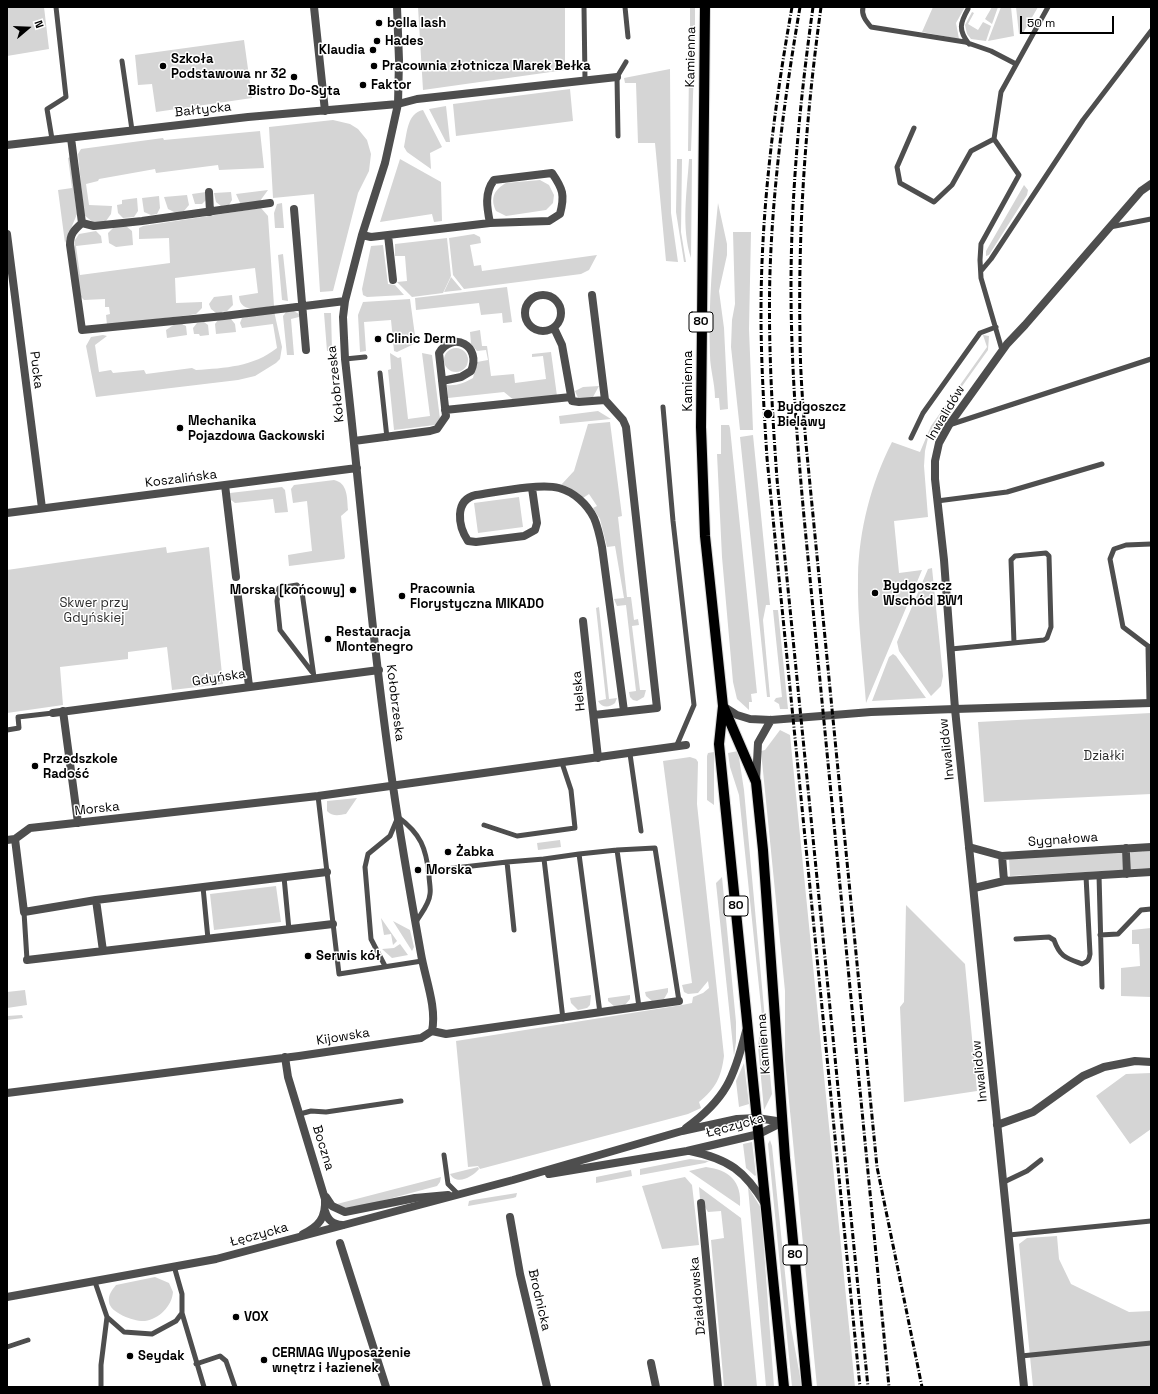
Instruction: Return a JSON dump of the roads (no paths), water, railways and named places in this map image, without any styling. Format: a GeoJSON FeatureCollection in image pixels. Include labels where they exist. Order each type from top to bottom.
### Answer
{"type":"FeatureCollection","features":[{"type":"Feature","properties":{"kind":"main road","name":"Kamienna"},"geometry":{"type":"LineString","coordinates":[[705,7],[701,427],[706,536],[723,706],[719,744],[784,1387]]}},
{"type":"Feature","properties":{"kind":"main road","name":"Kamienna"},"geometry":{"type":"LineString","coordinates":[[723,706],[756,782],[763,850],[782,1122],[807,1387]]}},
{"type":"Feature","properties":{"kind":"street"},"geometry":{"type":"LineString","coordinates":[[314,7],[325,111]]}},
{"type":"Feature","properties":{"kind":"street","name":"Kołobrzeska"},"geometry":{"type":"LineString","coordinates":[[397,7],[399,60],[398,104],[385,163],[362,235],[345,301],[343,317],[345,359],[393,785],[422,961],[432,1008],[434,1023],[432,1031]]}},
{"type":"Feature","properties":{"kind":"street","name":"Bałtycka"},"geometry":{"type":"LineString","coordinates":[[7,146],[248,117],[398,104],[411,100],[617,76]]}},
{"type":"Feature","properties":{"kind":"street"},"geometry":{"type":"LineString","coordinates":[[71,138],[82,224]]}},
{"type":"Feature","properties":{"kind":"street"},"geometry":{"type":"LineString","coordinates":[[362,235],[371,237],[490,223],[549,221],[560,214],[564,195],[560,185],[552,174],[494,180],[489,187],[487,204],[490,223]]}},
{"type":"Feature","properties":{"kind":"street","name":"Inwalidów"},"geometry":{"type":"LineString","coordinates":[[1024,1387],[969,847],[937,501],[935,461],[939,443],[1002,350],[1109,227],[1141,192],[1151,184]]}},
{"type":"Feature","properties":{"kind":"street"},"geometry":{"type":"LineString","coordinates":[[209,192],[210,212]]}},
{"type":"Feature","properties":{"kind":"street"},"geometry":{"type":"LineString","coordinates":[[270,203],[94,226],[82,224],[73,231],[70,238],[82,330],[224,316],[345,301]]}},
{"type":"Feature","properties":{"kind":"street"},"geometry":{"type":"LineString","coordinates":[[294,209],[306,350]]}},
{"type":"Feature","properties":{"kind":"street","name":"Pucka"},"geometry":{"type":"LineString","coordinates":[[7,234],[42,508]]}},
{"type":"Feature","properties":{"kind":"street"},"geometry":{"type":"LineString","coordinates":[[388,235],[393,280]]}},
{"type":"Feature","properties":{"kind":"street"},"geometry":{"type":"LineString","coordinates":[[592,295],[605,400],[623,420],[626,427],[657,708],[594,715]]}},
{"type":"Feature","properties":{"kind":"street"},"geometry":{"type":"LineString","coordinates":[[545,296],[556,301],[560,309],[560,317],[554,328],[541,332],[533,329],[527,322],[526,310],[532,299],[545,296]]}},
{"type":"Feature","properties":{"kind":"street"},"geometry":{"type":"LineString","coordinates":[[554,328],[562,345],[571,397],[575,402],[605,400]]}},
{"type":"Feature","properties":{"kind":"street"},"geometry":{"type":"LineString","coordinates":[[354,441],[422,433],[437,429],[446,416],[445,410],[439,353],[447,344],[458,342],[464,343],[471,350],[473,355],[474,360],[471,371],[462,377],[442,381]]}},
{"type":"Feature","properties":{"kind":"street"},"geometry":{"type":"LineString","coordinates":[[445,410],[571,397]]}},
{"type":"Feature","properties":{"kind":"street","name":"Koszalińska"},"geometry":{"type":"LineString","coordinates":[[7,512],[357,468]]}},
{"type":"Feature","properties":{"kind":"street"},"geometry":{"type":"LineString","coordinates":[[226,485],[236,576]]}},
{"type":"Feature","properties":{"kind":"street"},"geometry":{"type":"LineString","coordinates":[[532,488],[537,523],[535,530],[524,536],[476,542],[468,541],[463,533],[460,511],[462,502],[468,496],[532,488],[559,488],[569,492],[586,505],[594,517],[606,573],[624,711]]}},
{"type":"Feature","properties":{"kind":"street"},"geometry":{"type":"LineString","coordinates":[[237,589],[249,686]]}},
{"type":"Feature","properties":{"kind":"street","name":"Helska"},"geometry":{"type":"LineString","coordinates":[[584,620],[598,758]]}},
{"type":"Feature","properties":{"kind":"street","name":"Gdyńska"},"geometry":{"type":"LineString","coordinates":[[53,713],[183,696],[313,675],[379,670]]}},
{"type":"Feature","properties":{"kind":"street"},"geometry":{"type":"LineString","coordinates":[[723,706],[744,717],[771,720],[871,712],[1150,703]]}},
{"type":"Feature","properties":{"kind":"street"},"geometry":{"type":"LineString","coordinates":[[62,711],[78,823]]}},
{"type":"Feature","properties":{"kind":"street"},"geometry":{"type":"LineString","coordinates":[[756,782],[758,743],[771,720]]}},
{"type":"Feature","properties":{"kind":"street","name":"Morska"},"geometry":{"type":"LineString","coordinates":[[24,912],[11,840],[30,828],[318,796],[686,746]]}},
{"type":"Feature","properties":{"kind":"street","name":"Sygnałowa"},"geometry":{"type":"LineString","coordinates":[[969,847],[1002,856],[1151,847]]}},
{"type":"Feature","properties":{"kind":"street"},"geometry":{"type":"LineString","coordinates":[[1126,848],[1127,874]]}},
{"type":"Feature","properties":{"kind":"street"},"geometry":{"type":"LineString","coordinates":[[1002,856],[1004,881]]}},
{"type":"Feature","properties":{"kind":"street"},"geometry":{"type":"LineString","coordinates":[[24,912],[96,900],[327,872]]}},
{"type":"Feature","properties":{"kind":"street"},"geometry":{"type":"LineString","coordinates":[[974,888],[1004,881],[1151,872]]}},
{"type":"Feature","properties":{"kind":"street"},"geometry":{"type":"LineString","coordinates":[[96,900],[102,951]]}},
{"type":"Feature","properties":{"kind":"street"},"geometry":{"type":"LineString","coordinates":[[27,960],[333,924]]}},
{"type":"Feature","properties":{"kind":"street"},"geometry":{"type":"LineString","coordinates":[[432,1031],[446,1034],[563,1019],[680,1001]]}},
{"type":"Feature","properties":{"kind":"street"},"geometry":{"type":"LineString","coordinates":[[682,1131],[704,1115],[723,1093],[732,1078],[748,1024]]}},
{"type":"Feature","properties":{"kind":"street","name":"Kijowska"},"geometry":{"type":"LineString","coordinates":[[7,1092],[285,1058],[421,1038],[432,1031]]}},
{"type":"Feature","properties":{"kind":"street","name":"Boczna"},"geometry":{"type":"LineString","coordinates":[[285,1058],[288,1078],[325,1194],[325,1211]]}},
{"type":"Feature","properties":{"kind":"street"},"geometry":{"type":"LineString","coordinates":[[997,1125],[1033,1112],[1083,1076],[1104,1066],[1136,1061],[1151,1062]]}},
{"type":"Feature","properties":{"kind":"street","name":"Łęczycka"},"geometry":{"type":"LineString","coordinates":[[7,1297],[216,1259],[513,1180],[682,1131],[737,1119],[758,1118],[782,1122]]}},
{"type":"Feature","properties":{"kind":"street","name":"Łęczycka"},"geometry":{"type":"LineString","coordinates":[[513,1180],[687,1151],[759,1134],[772,1129],[782,1122]]}},
{"type":"Feature","properties":{"kind":"street"},"geometry":{"type":"LineString","coordinates":[[687,1151],[718,1158],[737,1168],[754,1186],[766,1206]]}},
{"type":"Feature","properties":{"kind":"street"},"geometry":{"type":"LineString","coordinates":[[325,1194],[332,1206],[345,1212],[415,1198],[458,1194]]}},
{"type":"Feature","properties":{"kind":"street","name":"Działdowska"},"geometry":{"type":"LineString","coordinates":[[701,1203],[718,1387]]}},
{"type":"Feature","properties":{"kind":"street"},"geometry":{"type":"LineString","coordinates":[[325,1211],[330,1221],[334,1224],[342,1225]]}},
{"type":"Feature","properties":{"kind":"street"},"geometry":{"type":"LineString","coordinates":[[301,1236],[319,1224],[325,1211]]}},
{"type":"Feature","properties":{"kind":"street","name":"Brodnicka"},"geometry":{"type":"LineString","coordinates":[[510,1217],[520,1274],[547,1387]]}},
{"type":"Feature","properties":{"kind":"street"},"geometry":{"type":"LineString","coordinates":[[340,1243],[386,1387]]}},
{"type":"Feature","properties":{"kind":"street"},"geometry":{"type":"LineString","coordinates":[[651,1363],[656,1387]]}},
{"type":"Feature","properties":{"kind":"lane"},"geometry":{"type":"LineString","coordinates":[[52,140],[47,108],[66,97],[56,7]]}},
{"type":"Feature","properties":{"kind":"lane"},"geometry":{"type":"LineString","coordinates":[[584,7],[585,80]]}},
{"type":"Feature","properties":{"kind":"lane"},"geometry":{"type":"LineString","coordinates":[[625,7],[628,38]]}},
{"type":"Feature","properties":{"kind":"lane"},"geometry":{"type":"LineString","coordinates":[[863,7],[862,12],[865,20],[871,27],[969,44],[991,51],[1016,64]]}},
{"type":"Feature","properties":{"kind":"lane"},"geometry":{"type":"LineString","coordinates":[[1002,350],[985,294],[981,270],[981,244],[1019,175],[994,139],[1001,92],[1048,7]]}},
{"type":"Feature","properties":{"kind":"lane"},"geometry":{"type":"LineString","coordinates":[[968,9],[961,20],[960,27],[964,38],[969,44]]}},
{"type":"Feature","properties":{"kind":"lane"},"geometry":{"type":"LineString","coordinates":[[981,270],[991,259],[1082,120],[1151,31]]}},
{"type":"Feature","properties":{"kind":"lane"},"geometry":{"type":"LineString","coordinates":[[122,61],[132,130]]}},
{"type":"Feature","properties":{"kind":"lane"},"geometry":{"type":"LineString","coordinates":[[618,136],[617,76],[626,62]]}},
{"type":"Feature","properties":{"kind":"lane"},"geometry":{"type":"LineString","coordinates":[[914,128],[897,167],[900,183],[934,202],[952,185],[971,152],[994,139]]}},
{"type":"Feature","properties":{"kind":"lane"},"geometry":{"type":"LineString","coordinates":[[1109,227],[1151,219]]}},
{"type":"Feature","properties":{"kind":"lane"},"geometry":{"type":"LineString","coordinates":[[911,438],[923,413],[980,333],[996,327]]}},
{"type":"Feature","properties":{"kind":"lane"},"geometry":{"type":"LineString","coordinates":[[345,359],[365,357]]}},
{"type":"Feature","properties":{"kind":"lane"},"geometry":{"type":"LineString","coordinates":[[950,425],[1151,359]]}},
{"type":"Feature","properties":{"kind":"lane"},"geometry":{"type":"LineString","coordinates":[[380,373],[387,438]]}},
{"type":"Feature","properties":{"kind":"lane"},"geometry":{"type":"LineString","coordinates":[[663,407],[673,521],[694,705],[676,747]]}},
{"type":"Feature","properties":{"kind":"lane"},"geometry":{"type":"LineString","coordinates":[[937,501],[1007,492],[1102,464]]}},
{"type":"Feature","properties":{"kind":"lane"},"geometry":{"type":"LineString","coordinates":[[1150,703],[1149,644],[1123,627],[1110,559],[1114,549],[1126,545],[1151,544]]}},
{"type":"Feature","properties":{"kind":"lane"},"geometry":{"type":"LineString","coordinates":[[951,649],[1014,643],[1044,640],[1049,635],[1051,627],[1049,556],[1046,553],[1015,556],[1011,560],[1014,643]]}},
{"type":"Feature","properties":{"kind":"lane"},"geometry":{"type":"LineString","coordinates":[[297,585],[302,592],[313,675],[280,630],[277,601],[279,588],[297,585]]}},
{"type":"Feature","properties":{"kind":"lane"},"geometry":{"type":"LineString","coordinates":[[7,730],[19,728],[18,717],[53,713]]}},
{"type":"Feature","properties":{"kind":"lane"},"geometry":{"type":"LineString","coordinates":[[630,754],[641,831]]}},
{"type":"Feature","properties":{"kind":"lane"},"geometry":{"type":"LineString","coordinates":[[484,825],[517,836],[575,828],[571,790],[562,763]]}},
{"type":"Feature","properties":{"kind":"lane"},"geometry":{"type":"LineString","coordinates":[[318,796],[339,974],[422,961]]}},
{"type":"Feature","properties":{"kind":"lane"},"geometry":{"type":"LineString","coordinates":[[385,966],[372,938],[365,867],[368,854],[390,836],[398,817],[412,828],[424,846],[430,894],[426,907],[416,922]]}},
{"type":"Feature","properties":{"kind":"lane"},"geometry":{"type":"LineString","coordinates":[[428,871],[617,850],[655,848],[680,1001]]}},
{"type":"Feature","properties":{"kind":"lane"},"geometry":{"type":"LineString","coordinates":[[617,850],[639,1007]]}},
{"type":"Feature","properties":{"kind":"lane"},"geometry":{"type":"LineString","coordinates":[[579,854],[600,1013]]}},
{"type":"Feature","properties":{"kind":"lane"},"geometry":{"type":"LineString","coordinates":[[544,859],[563,1019]]}},
{"type":"Feature","properties":{"kind":"lane"},"geometry":{"type":"LineString","coordinates":[[507,862],[514,930]]}},
{"type":"Feature","properties":{"kind":"lane"},"geometry":{"type":"LineString","coordinates":[[1099,875],[1102,987]]}},
{"type":"Feature","properties":{"kind":"lane"},"geometry":{"type":"LineString","coordinates":[[1016,939],[1049,937],[1054,940],[1060,953],[1064,956],[1082,964],[1086,963],[1089,960],[1090,954],[1086,876]]}},
{"type":"Feature","properties":{"kind":"lane"},"geometry":{"type":"LineString","coordinates":[[284,877],[289,930]]}},
{"type":"Feature","properties":{"kind":"lane"},"geometry":{"type":"LineString","coordinates":[[203,887],[208,939]]}},
{"type":"Feature","properties":{"kind":"lane"},"geometry":{"type":"LineString","coordinates":[[1100,936],[1118,934],[1141,910],[1151,909]]}},
{"type":"Feature","properties":{"kind":"lane"},"geometry":{"type":"LineString","coordinates":[[24,912],[27,960]]}},
{"type":"Feature","properties":{"kind":"lane"},"geometry":{"type":"LineString","coordinates":[[300,1114],[311,1111],[326,1112],[401,1101]]}},
{"type":"Feature","properties":{"kind":"lane"},"geometry":{"type":"LineString","coordinates":[[444,1155],[448,1184],[458,1194]]}},
{"type":"Feature","properties":{"kind":"lane"},"geometry":{"type":"LineString","coordinates":[[1004,1182],[1028,1171],[1041,1160]]}},
{"type":"Feature","properties":{"kind":"lane"},"geometry":{"type":"LineString","coordinates":[[1009,1235],[1151,1221]]}},
{"type":"Feature","properties":{"kind":"lane"},"geometry":{"type":"LineString","coordinates":[[174,1266],[182,1294],[182,1313],[189,1332],[196,1364],[204,1387]]}},
{"type":"Feature","properties":{"kind":"lane"},"geometry":{"type":"LineString","coordinates":[[95,1282],[107,1317],[101,1365],[101,1387]]}},
{"type":"Feature","properties":{"kind":"lane"},"geometry":{"type":"LineString","coordinates":[[107,1317],[124,1332],[152,1334],[176,1321],[182,1313]]}},
{"type":"Feature","properties":{"kind":"lane"},"geometry":{"type":"LineString","coordinates":[[7,1347],[28,1340]]}},
{"type":"Feature","properties":{"kind":"lane"},"geometry":{"type":"LineString","coordinates":[[1021,1356],[1151,1343]]}},
{"type":"Feature","properties":{"kind":"lane"},"geometry":{"type":"LineString","coordinates":[[196,1364],[220,1356],[226,1362],[235,1387]]}},
{"type":"Feature","properties":{"kind":"railway"},"geometry":{"type":"LineString","coordinates":[[792,7],[774,121],[763,236],[761,331],[763,386],[767,458],[860,1387]]}},
{"type":"Feature","properties":{"kind":"railway"},"geometry":{"type":"LineString","coordinates":[[800,7],[789,73],[774,205],[770,272],[770,350],[772,401],[777,479],[868,1387]]}},
{"type":"Feature","properties":{"kind":"railway"},"geometry":{"type":"LineString","coordinates":[[813,7],[800,112],[791,252],[793,373],[804,517],[889,1387]]}},
{"type":"Feature","properties":{"kind":"railway"},"geometry":{"type":"LineString","coordinates":[[821,7],[807,130],[800,252],[801,362],[806,444],[877,1167],[922,1387]]}},
{"type":"Feature","properties":{"kind":"place","name":"bella lash"},"geometry":{"type":"Point","coordinates":[379,23]}},
{"type":"Feature","properties":{"kind":"place","name":"Hades"},"geometry":{"type":"Point","coordinates":[377,41]}},
{"type":"Feature","properties":{"kind":"place","name":"Klaudia"},"geometry":{"type":"Point","coordinates":[373,50]}},
{"type":"Feature","properties":{"kind":"place","name":"Szkoła Podstawowa nr 32"},"geometry":{"type":"Point","coordinates":[163,66]}},
{"type":"Feature","properties":{"kind":"place","name":"Pracownia złotnicza Marek Bełka"},"geometry":{"type":"Point","coordinates":[374,66]}},
{"type":"Feature","properties":{"kind":"place","name":"Bistro Do-Syta"},"geometry":{"type":"Point","coordinates":[294,77]}},
{"type":"Feature","properties":{"kind":"place","name":"Faktor"},"geometry":{"type":"Point","coordinates":[363,85]}},
{"type":"Feature","properties":{"kind":"place","name":"Clinic Derm"},"geometry":{"type":"Point","coordinates":[378,339]}},
{"type":"Feature","properties":{"kind":"place","name":"Bydgoszcz Bielawy"},"geometry":{"type":"Point","coordinates":[768,414]}},
{"type":"Feature","properties":{"kind":"place","name":"Mechanika Pojazdowa Gackowski"},"geometry":{"type":"Point","coordinates":[180,428]}},
{"type":"Feature","properties":{"kind":"place","name":"Morska [końcowy]"},"geometry":{"type":"Point","coordinates":[353,590]}},
{"type":"Feature","properties":{"kind":"place","name":"Bydgoszcz Wschód BW1"},"geometry":{"type":"Point","coordinates":[875,593]}},
{"type":"Feature","properties":{"kind":"place","name":"Pracownia Florystyczna MIKADO"},"geometry":{"type":"Point","coordinates":[402,596]}},
{"type":"Feature","properties":{"kind":"place","name":"Restauracja Montenegro"},"geometry":{"type":"Point","coordinates":[328,639]}},
{"type":"Feature","properties":{"kind":"place","name":"Przedszkole Radość"},"geometry":{"type":"Point","coordinates":[35,766]}},
{"type":"Feature","properties":{"kind":"place","name":"Żabka"},"geometry":{"type":"Point","coordinates":[448,852]}},
{"type":"Feature","properties":{"kind":"place","name":"Morska"},"geometry":{"type":"Point","coordinates":[418,870]}},
{"type":"Feature","properties":{"kind":"place","name":"Serwis kół"},"geometry":{"type":"Point","coordinates":[308,956]}},
{"type":"Feature","properties":{"kind":"place","name":"VOX"},"geometry":{"type":"Point","coordinates":[236,1317]}},
{"type":"Feature","properties":{"kind":"place","name":"Seydak"},"geometry":{"type":"Point","coordinates":[130,1356]}},
{"type":"Feature","properties":{"kind":"place","name":"CERMAG Wyposażenie wnętrz i łazienek"},"geometry":{"type":"Point","coordinates":[264,1360]}},
{"type":"Feature","properties":{"kind":"park label","name":"Skwer przy Gdyńskiej"},"geometry":{"type":"Point","coordinates":[94,610]}},
{"type":"Feature","properties":{"kind":"park label","name":"Działki"},"geometry":{"type":"Point","coordinates":[1104,756]}}]}
